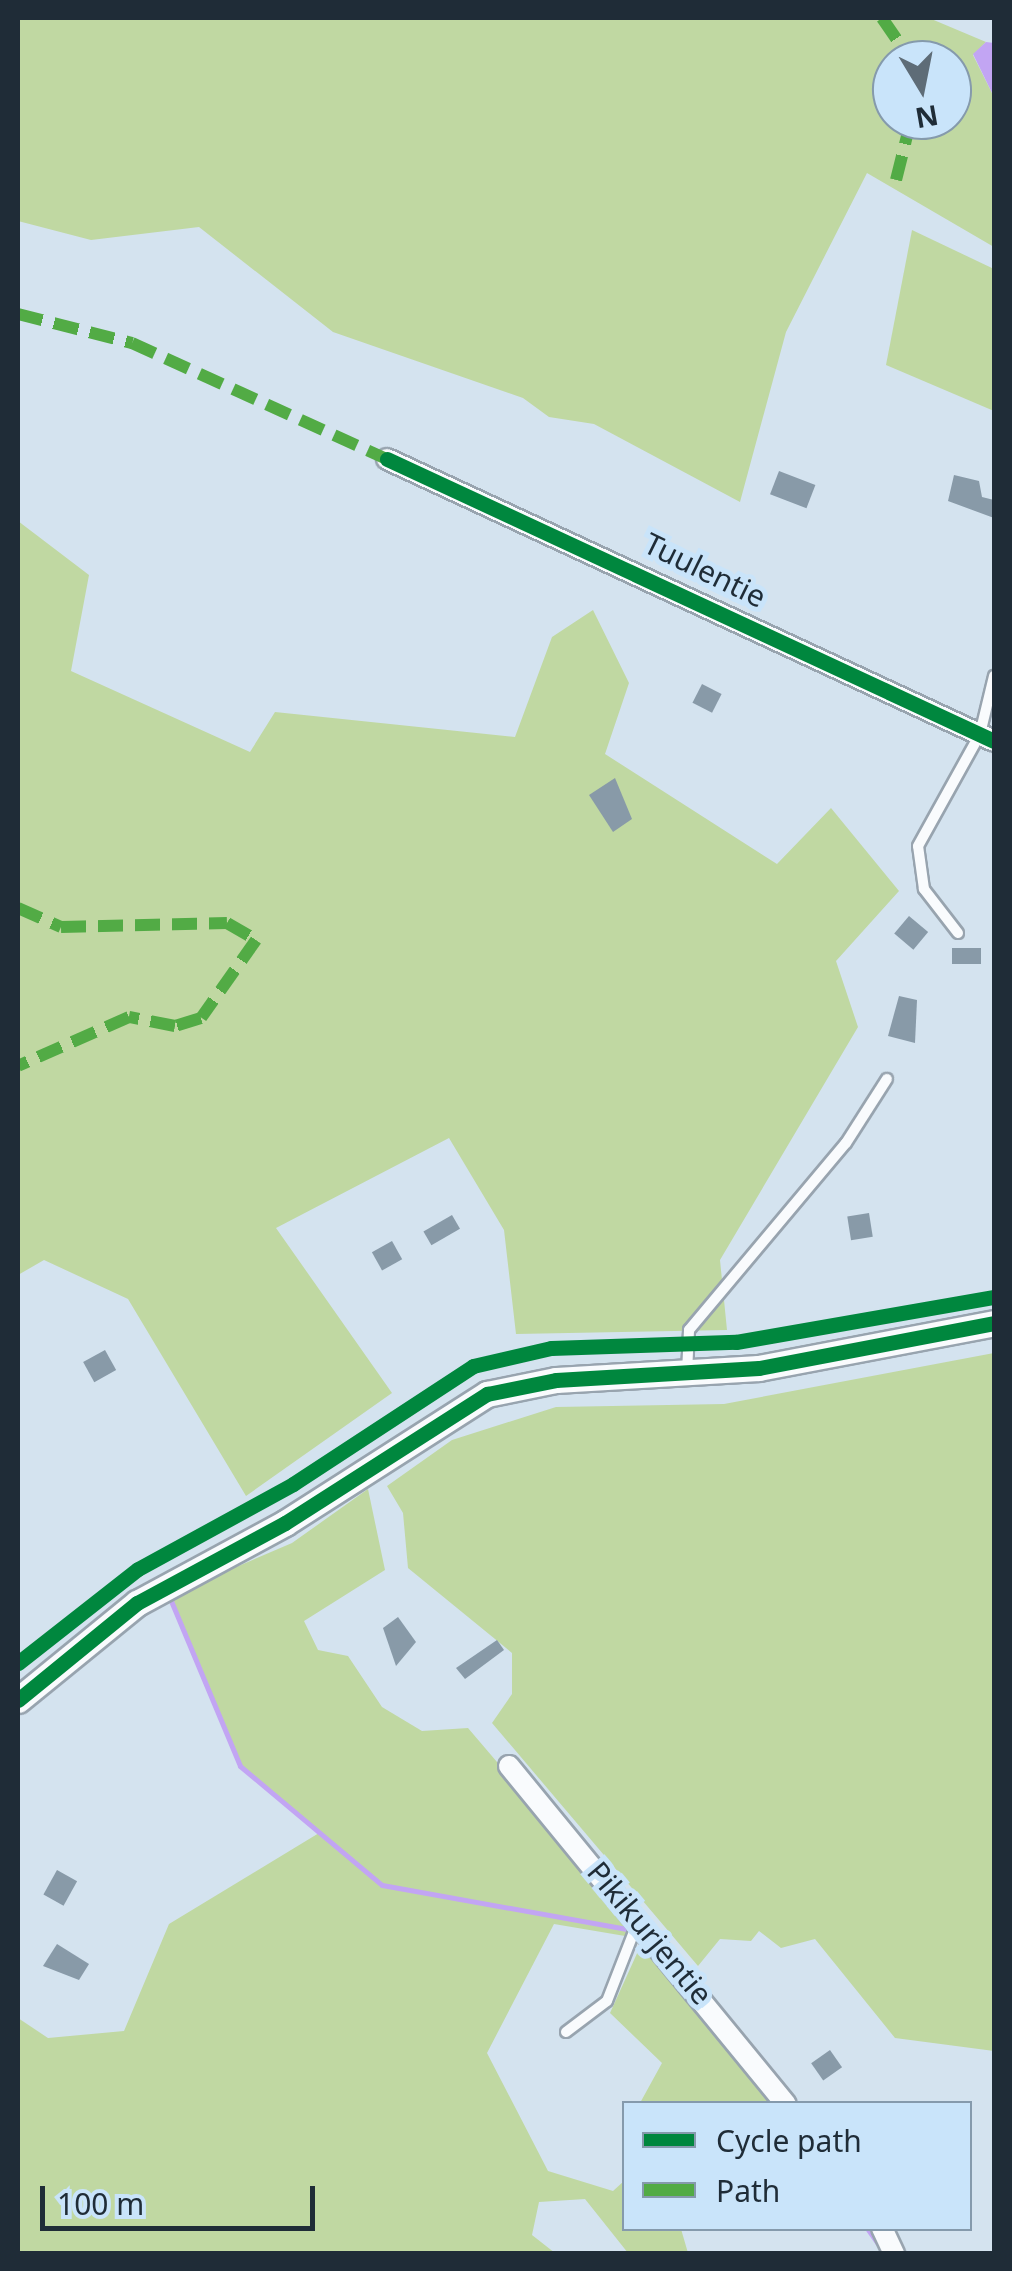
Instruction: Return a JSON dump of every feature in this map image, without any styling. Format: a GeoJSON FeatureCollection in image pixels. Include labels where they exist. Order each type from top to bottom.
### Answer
{"type":"FeatureCollection","features":[{"type":"Feature","properties":{"kind":"street","name":"Tuulentie"},"geometry":{"type":"LineString","coordinates":[[387,459],[987,737]]}},
{"type":"Feature","properties":{"kind":"street"},"geometry":{"type":"LineString","coordinates":[[18,1700],[137,1603],[299,1514],[457,1407],[531,1383],[687,1375],[994,1323]]}},
{"type":"Feature","properties":{"kind":"street","name":"Pikikurjentie"},"geometry":{"type":"LineString","coordinates":[[509,1766],[635,1913],[784,2101]]}},
{"type":"Feature","properties":{"kind":"street"},"geometry":{"type":"LineString","coordinates":[[883,2231],[894,2254]]}},
{"type":"Feature","properties":{"kind":"lane"},"geometry":{"type":"LineString","coordinates":[[958,934],[916,869],[918,846],[987,737],[994,676]]}},
{"type":"Feature","properties":{"kind":"lane"},"geometry":{"type":"LineString","coordinates":[[687,1375],[689,1330],[846,1143],[887,1079]]}},
{"type":"Feature","properties":{"kind":"lane"},"geometry":{"type":"LineString","coordinates":[[566,2032],[614,1990],[638,1932],[635,1913]]}},
{"type":"Feature","properties":{"kind":"green space"},"geometry":{"type":"Polygon","coordinates":[[[18,18],[929,18],[986,42],[973,55],[994,97],[994,247],[867,173],[786,332],[740,502],[594,424],[549,417],[523,398],[333,332],[199,227],[91,240],[18,221],[18,18]]]}},
{"type":"Feature","properties":{"kind":"green space"},"geometry":{"type":"Polygon","coordinates":[[[912,230],[994,269],[994,411],[886,365],[912,230]]]}},
{"type":"Feature","properties":{"kind":"green space"},"geometry":{"type":"Polygon","coordinates":[[[18,521],[89,575],[71,671],[250,752],[275,712],[515,737],[552,637],[593,610],[629,683],[605,754],[777,864],[831,808],[899,891],[836,961],[858,1027],[720,1260],[727,1330],[516,1334],[504,1230],[449,1138],[276,1228],[392,1393],[246,1496],[128,1299],[44,1260],[18,1275],[18,521]]]}},
{"type":"Feature","properties":{"kind":"green space"},"geometry":{"type":"Polygon","coordinates":[[[994,1353],[994,2051],[895,2038],[815,1939],[781,1948],[759,1931],[751,1941],[720,1939],[698,1966],[492,1723],[512,1694],[512,1653],[408,1568],[403,1513],[387,1486],[452,1440],[556,1407],[724,1404],[994,1353]]]}},
{"type":"Feature","properties":{"kind":"green space"},"geometry":{"type":"Polygon","coordinates":[[[368,1489],[385,1570],[304,1621],[318,1650],[348,1656],[382,1707],[422,1731],[468,1728],[630,1918],[625,1936],[554,1924],[487,2053],[548,2171],[613,2191],[622,2183],[622,2231],[682,2231],[688,2253],[628,2253],[585,2199],[539,2202],[532,2235],[555,2253],[18,2253],[18,2018],[48,2038],[124,2031],[169,1924],[319,1833],[240,1766],[169,1596],[292,1543],[368,1489]]]}},
{"type":"Feature","properties":{"kind":"green space"},"geometry":{"type":"Polygon","coordinates":[[[644,1938],[775,2101],[641,2101],[662,2063],[610,2013],[644,1938]]]}},
{"type":"Feature","properties":{"kind":"shaded area"},"geometry":{"type":"Polygon","coordinates":[[[986,42],[994,43],[994,97],[973,54],[986,42]]]}},
{"type":"Feature","properties":{"kind":"building"},"geometry":{"type":"Polygon","coordinates":[[[779,471],[815,485],[806,508],[770,494],[779,471]]]}},
{"type":"Feature","properties":{"kind":"building"},"geometry":{"type":"Polygon","coordinates":[[[954,475],[979,481],[982,497],[994,500],[994,518],[948,501],[954,475]]]}},
{"type":"Feature","properties":{"kind":"building"},"geometry":{"type":"Polygon","coordinates":[[[702,684],[722,694],[712,713],[692,703],[702,684]]]}},
{"type":"Feature","properties":{"kind":"building"},"geometry":{"type":"Polygon","coordinates":[[[615,778],[632,819],[613,832],[589,795],[615,778]]]}},
{"type":"Feature","properties":{"kind":"building"},"geometry":{"type":"Polygon","coordinates":[[[909,916],[928,932],[913,950],[894,934],[909,916]]]}},
{"type":"Feature","properties":{"kind":"building"},"geometry":{"type":"Polygon","coordinates":[[[952,948],[981,948],[981,964],[952,964],[952,948]]]}},
{"type":"Feature","properties":{"kind":"building"},"geometry":{"type":"Polygon","coordinates":[[[899,996],[917,1000],[915,1043],[888,1036],[899,996]]]}},
{"type":"Feature","properties":{"kind":"building"},"geometry":{"type":"Polygon","coordinates":[[[869,1213],[873,1237],[851,1240],[847,1216],[869,1213]]]}},
{"type":"Feature","properties":{"kind":"building"},"geometry":{"type":"Polygon","coordinates":[[[452,1215],[460,1229],[431,1245],[423,1232],[452,1215]]]}},
{"type":"Feature","properties":{"kind":"building"},"geometry":{"type":"Polygon","coordinates":[[[392,1241],[402,1259],[382,1271],[372,1252],[392,1241]]]}},
{"type":"Feature","properties":{"kind":"building"},"geometry":{"type":"Polygon","coordinates":[[[105,1350],[116,1370],[94,1382],[83,1362],[105,1350]]]}},
{"type":"Feature","properties":{"kind":"building"},"geometry":{"type":"Polygon","coordinates":[[[398,1617],[416,1642],[396,1666],[383,1628],[398,1617]]]}},
{"type":"Feature","properties":{"kind":"building"},"geometry":{"type":"Polygon","coordinates":[[[497,1640],[504,1650],[465,1679],[456,1668],[497,1640]]]}},
{"type":"Feature","properties":{"kind":"building"},"geometry":{"type":"Polygon","coordinates":[[[57,1870],[77,1881],[64,1906],[43,1894],[57,1870]]]}},
{"type":"Feature","properties":{"kind":"building"},"geometry":{"type":"Polygon","coordinates":[[[57,1944],[89,1964],[79,1980],[43,1966],[57,1944]]]}},
{"type":"Feature","properties":{"kind":"building"},"geometry":{"type":"Polygon","coordinates":[[[830,2050],[842,2067],[823,2080],[811,2063],[830,2050]]]}},
{"type":"Feature","properties":{"kind":"waterway"},"geometry":{"type":"LineString","coordinates":[[169,1596],[240,1766],[382,1885],[631,1930]]}},
{"type":"Feature","properties":{"kind":"waterway"},"geometry":{"type":"LineString","coordinates":[[869,2231],[883,2251]]}},
{"type":"Feature","properties":{"kind":"marked path"},"geometry":{"type":"LineString","coordinates":[[882,18],[897,40]]}},
{"type":"Feature","properties":{"kind":"marked path"},"geometry":{"type":"LineString","coordinates":[[896,180],[906,140]]}},
{"type":"Feature","properties":{"kind":"marked path"},"geometry":{"type":"LineString","coordinates":[[18,314],[132,343],[387,459]]}},
{"type":"Feature","properties":{"kind":"marked path"},"geometry":{"type":"LineString","coordinates":[[18,908],[61,927],[227,923],[256,940],[201,1018],[175,1026],[129,1017],[18,1066]]}},
{"type":"Feature","properties":{"kind":"cycle path"},"geometry":{"type":"LineString","coordinates":[[387,459],[994,741]]}},
{"type":"Feature","properties":{"kind":"cycle path"},"geometry":{"type":"LineString","coordinates":[[18,1663],[138,1569],[293,1484],[473,1366],[551,1348],[736,1342],[994,1297]]}},
{"type":"Feature","properties":{"kind":"cycle path"},"geometry":{"type":"LineString","coordinates":[[18,1700],[137,1603],[285,1523],[487,1394],[556,1380],[759,1368],[994,1323]]}}]}
